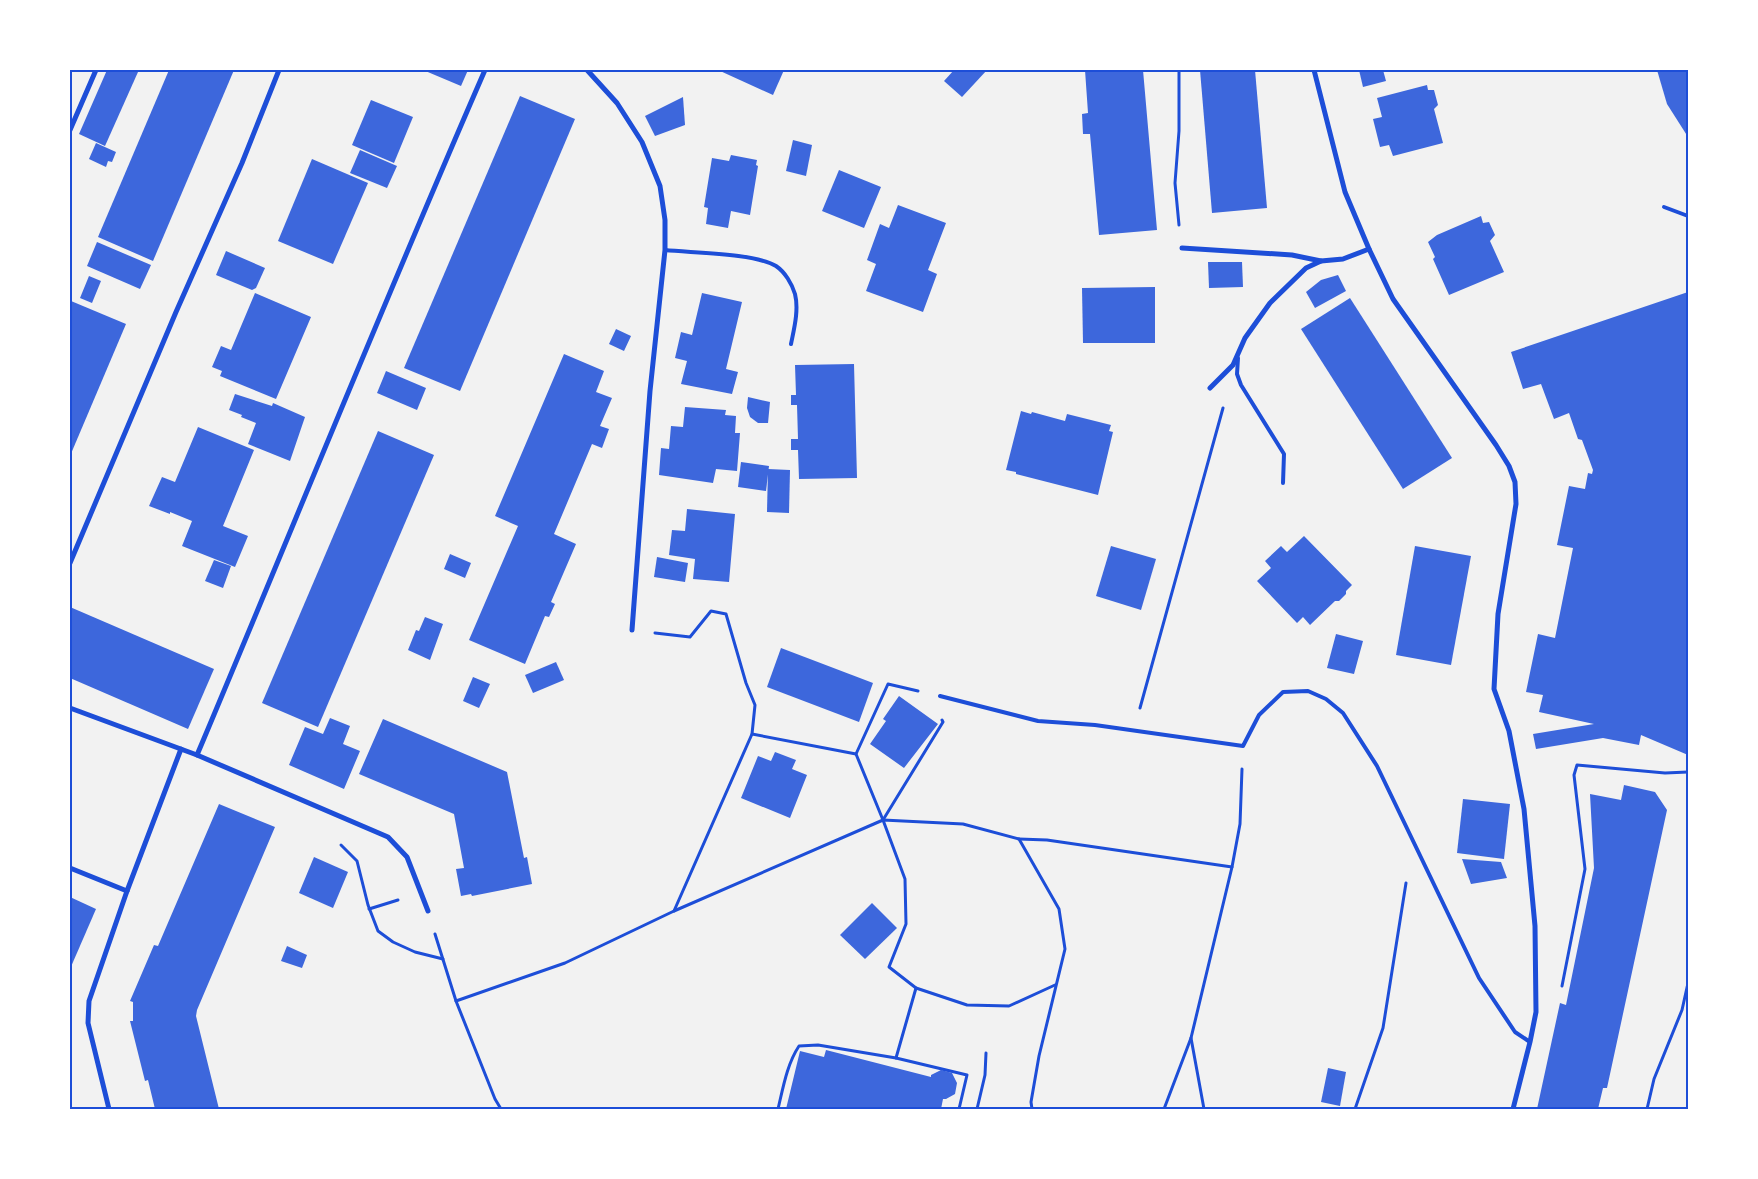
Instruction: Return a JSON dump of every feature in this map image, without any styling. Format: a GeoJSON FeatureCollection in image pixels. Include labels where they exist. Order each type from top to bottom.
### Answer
{"type":"FeatureCollection","features":[{"type":"Feature","properties":{"kind":"street"},"geometry":{"type":"LineString","coordinates":[[70,130],[96,70]]}},
{"type":"Feature","properties":{"kind":"street"},"geometry":{"type":"LineString","coordinates":[[70,563],[172,321],[242,162],[279,70]]}},
{"type":"Feature","properties":{"kind":"street"},"geometry":{"type":"LineString","coordinates":[[197,755],[404,256],[485,70]]}},
{"type":"Feature","properties":{"kind":"street"},"geometry":{"type":"LineString","coordinates":[[587,70],[617,103],[642,142],[660,186],[665,220],[665,250],[650,391],[632,630]]}},
{"type":"Feature","properties":{"kind":"street"},"geometry":{"type":"LineString","coordinates":[[1314,70],[1345,192],[1393,299],[1496,445],[1509,466],[1515,482],[1516,504],[1498,614],[1494,688],[1509,731],[1524,809],[1535,926],[1536,1012],[1513,1109]]}},
{"type":"Feature","properties":{"kind":"street"},"geometry":{"type":"LineString","coordinates":[[1182,248],[1285,254],[1321,261],[1343,259],[1369,249]]}},
{"type":"Feature","properties":{"kind":"street"},"geometry":{"type":"LineString","coordinates":[[1210,388],[1233,365],[1245,338],[1270,303],[1306,268],[1321,261]]}},
{"type":"Feature","properties":{"kind":"street"},"geometry":{"type":"LineString","coordinates":[[70,708],[197,755],[388,837],[407,857],[428,911]]}},
{"type":"Feature","properties":{"kind":"street"},"geometry":{"type":"LineString","coordinates":[[109,1109],[88,1023],[89,1001],[127,891],[181,749]]}},
{"type":"Feature","properties":{"kind":"street"},"geometry":{"type":"LineString","coordinates":[[70,868],[127,891]]}},
{"type":"Feature","properties":{"kind":"lane"},"geometry":{"type":"LineString","coordinates":[[1664,207],[1688,216]]}},
{"type":"Feature","properties":{"kind":"lane"},"geometry":{"type":"LineString","coordinates":[[665,250],[741,256],[762,260],[777,267],[789,279],[795,295],[796,309],[791,344]]}},
{"type":"Feature","properties":{"kind":"lane"},"geometry":{"type":"LineString","coordinates":[[1238,353],[1237,374],[1241,385],[1284,454],[1283,483]]}},
{"type":"Feature","properties":{"kind":"lane"},"geometry":{"type":"LineString","coordinates":[[940,696],[1038,721],[1095,725],[1243,746],[1259,715],[1283,692],[1308,691],[1326,699],[1343,713],[1377,766],[1479,978],[1515,1032],[1530,1042]]}},
{"type":"Feature","properties":{"kind":"path"},"geometry":{"type":"LineString","coordinates":[[1179,70],[1179,132],[1175,183],[1182,248]]}},
{"type":"Feature","properties":{"kind":"path"},"geometry":{"type":"LineString","coordinates":[[1134,730],[1225,400]]}},
{"type":"Feature","properties":{"kind":"path"},"geometry":{"type":"LineString","coordinates":[[632,630],[690,637],[711,610],[726,614],[746,683],[755,705],[752,734],[674,911]]}},
{"type":"Feature","properties":{"kind":"path"},"geometry":{"type":"LineString","coordinates":[[883,820],[943,722],[940,696],[888,684],[856,754],[883,820],[904,879],[906,924],[889,967],[916,988],[967,1005],[1009,1006],[1056,984]]}},
{"type":"Feature","properties":{"kind":"path"},"geometry":{"type":"LineString","coordinates":[[752,734],[856,754]]}},
{"type":"Feature","properties":{"kind":"path"},"geometry":{"type":"LineString","coordinates":[[1164,1109],[1191,1038],[1232,867],[1240,824],[1243,746]]}},
{"type":"Feature","properties":{"kind":"path"},"geometry":{"type":"LineString","coordinates":[[1560,990],[1564,982],[1585,869],[1574,775],[1576,765],[1665,773],[1688,772]]}},
{"type":"Feature","properties":{"kind":"path"},"geometry":{"type":"LineString","coordinates":[[456,1001],[565,963],[674,911],[883,820],[963,824],[1019,839],[1048,840],[1232,867]]}},
{"type":"Feature","properties":{"kind":"path"},"geometry":{"type":"LineString","coordinates":[[1019,839],[1060,909],[1066,949],[1039,1056],[1031,1102],[1032,1109]]}},
{"type":"Feature","properties":{"kind":"path"},"geometry":{"type":"LineString","coordinates":[[1355,1109],[1384,1028],[1412,840]]}},
{"type":"Feature","properties":{"kind":"path"},"geometry":{"type":"LineString","coordinates":[[333,841],[340,844],[357,862],[368,905],[378,931],[393,942],[415,952],[443,959]]}},
{"type":"Feature","properties":{"kind":"path"},"geometry":{"type":"LineString","coordinates":[[428,911],[456,1001],[495,1099],[501,1109]]}},
{"type":"Feature","properties":{"kind":"path"},"geometry":{"type":"LineString","coordinates":[[1647,1109],[1654,1079],[1682,1010],[1688,982]]}},
{"type":"Feature","properties":{"kind":"path"},"geometry":{"type":"LineString","coordinates":[[896,1058],[916,988]]}},
{"type":"Feature","properties":{"kind":"path"},"geometry":{"type":"LineString","coordinates":[[1191,1038],[1204,1109]]}},
{"type":"Feature","properties":{"kind":"path"},"geometry":{"type":"LineString","coordinates":[[778,1109],[784,1082],[794,1053],[799,1046],[818,1045],[896,1058],[967,1075],[959,1109]]}},
{"type":"Feature","properties":{"kind":"path"},"geometry":{"type":"LineString","coordinates":[[977,1109],[985,1075],[986,1053]]}},
{"type":"Feature","properties":{"kind":"building"},"geometry":{"type":"Polygon","coordinates":[[[107,70],[133,70],[138,72],[105,146],[79,134],[107,70]]]}},
{"type":"Feature","properties":{"kind":"building"},"geometry":{"type":"Polygon","coordinates":[[[169,70],[234,70],[153,261],[98,237],[169,70]]]}},
{"type":"Feature","properties":{"kind":"building"},"geometry":{"type":"Polygon","coordinates":[[[423,70],[468,70],[461,86],[423,70]]]}},
{"type":"Feature","properties":{"kind":"building"},"geometry":{"type":"Polygon","coordinates":[[[718,70],[784,70],[773,95],[718,70]]]}},
{"type":"Feature","properties":{"kind":"building"},"geometry":{"type":"Polygon","coordinates":[[[954,70],[987,70],[962,97],[944,81],[954,70]]]}},
{"type":"Feature","properties":{"kind":"building"},"geometry":{"type":"Polygon","coordinates":[[[1085,70],[1143,70],[1157,230],[1099,235],[1090,134],[1083,134],[1082,114],[1088,113],[1085,70]]]}},
{"type":"Feature","properties":{"kind":"building"},"geometry":{"type":"Polygon","coordinates":[[[1200,70],[1255,70],[1267,208],[1212,213],[1200,70]]]}},
{"type":"Feature","properties":{"kind":"building"},"geometry":{"type":"Polygon","coordinates":[[[1359,70],[1383,70],[1386,81],[1363,87],[1359,70]]]}},
{"type":"Feature","properties":{"kind":"building"},"geometry":{"type":"Polygon","coordinates":[[[1657,70],[1688,70],[1688,137],[1667,104],[1657,70]]]}},
{"type":"Feature","properties":{"kind":"building"},"geometry":{"type":"Polygon","coordinates":[[[1427,85],[1428,90],[1434,90],[1438,105],[1434,109],[1443,143],[1393,156],[1389,145],[1380,147],[1373,119],[1382,117],[1377,98],[1427,85]]]}},
{"type":"Feature","properties":{"kind":"building"},"geometry":{"type":"Polygon","coordinates":[[[520,96],[575,119],[460,391],[404,368],[520,96]]]}},
{"type":"Feature","properties":{"kind":"building"},"geometry":{"type":"Polygon","coordinates":[[[683,97],[685,125],[655,136],[645,116],[683,97]]]}},
{"type":"Feature","properties":{"kind":"building"},"geometry":{"type":"Polygon","coordinates":[[[371,100],[413,117],[394,163],[352,145],[371,100]]]}},
{"type":"Feature","properties":{"kind":"building"},"geometry":{"type":"Polygon","coordinates":[[[793,140],[812,145],[806,176],[786,171],[793,140]]]}},
{"type":"Feature","properties":{"kind":"building"},"geometry":{"type":"Polygon","coordinates":[[[96,143],[116,152],[112,162],[108,161],[106,167],[89,159],[96,143]]]}},
{"type":"Feature","properties":{"kind":"building"},"geometry":{"type":"Polygon","coordinates":[[[360,150],[397,166],[387,188],[350,173],[360,150]]]}},
{"type":"Feature","properties":{"kind":"building"},"geometry":{"type":"Polygon","coordinates":[[[731,155],[757,160],[756,165],[758,166],[750,215],[731,211],[728,228],[706,224],[708,208],[704,207],[712,158],[729,161],[731,155]]]}},
{"type":"Feature","properties":{"kind":"building"},"geometry":{"type":"Polygon","coordinates":[[[312,159],[368,183],[333,264],[278,241],[312,159]]]}},
{"type":"Feature","properties":{"kind":"building"},"geometry":{"type":"Polygon","coordinates":[[[839,170],[881,187],[864,228],[822,211],[839,170]]]}},
{"type":"Feature","properties":{"kind":"building"},"geometry":{"type":"Polygon","coordinates":[[[898,205],[946,223],[928,270],[937,274],[923,312],[866,291],[876,264],[867,260],[880,224],[889,228],[898,205]]]}},
{"type":"Feature","properties":{"kind":"building"},"geometry":{"type":"Polygon","coordinates":[[[1481,216],[1483,223],[1489,222],[1495,235],[1490,241],[1504,272],[1449,295],[1433,259],[1435,257],[1428,242],[1437,235],[1481,216]]]}},
{"type":"Feature","properties":{"kind":"building"},"geometry":{"type":"Polygon","coordinates":[[[97,242],[151,265],[140,289],[87,266],[97,242]]]}},
{"type":"Feature","properties":{"kind":"building"},"geometry":{"type":"Polygon","coordinates":[[[226,251],[265,268],[256,288],[252,290],[216,275],[226,251]]]}},
{"type":"Feature","properties":{"kind":"building"},"geometry":{"type":"Polygon","coordinates":[[[1208,262],[1242,262],[1243,287],[1209,288],[1208,262]]]}},
{"type":"Feature","properties":{"kind":"building"},"geometry":{"type":"Polygon","coordinates":[[[1338,275],[1346,291],[1315,308],[1306,292],[1321,280],[1338,275]]]}},
{"type":"Feature","properties":{"kind":"building"},"geometry":{"type":"Polygon","coordinates":[[[89,276],[101,281],[92,303],[80,298],[89,276]]]}},
{"type":"Feature","properties":{"kind":"building"},"geometry":{"type":"Polygon","coordinates":[[[1155,287],[1155,343],[1083,343],[1082,288],[1155,287]]]}},
{"type":"Feature","properties":{"kind":"building"},"geometry":{"type":"Polygon","coordinates":[[[1688,292],[1688,755],[1641,735],[1639,745],[1603,738],[1536,749],[1533,734],[1594,724],[1539,712],[1543,695],[1526,692],[1538,634],[1555,638],[1573,548],[1557,545],[1569,486],[1585,489],[1588,473],[1592,474],[1593,470],[1582,440],[1578,439],[1569,413],[1554,419],[1541,384],[1523,389],[1511,352],[1688,292]]]}},
{"type":"Feature","properties":{"kind":"building"},"geometry":{"type":"Polygon","coordinates":[[[255,293],[311,317],[276,399],[220,376],[222,371],[212,367],[221,346],[231,350],[255,293]]]}},
{"type":"Feature","properties":{"kind":"building"},"geometry":{"type":"Polygon","coordinates":[[[702,293],[742,302],[726,369],[738,372],[732,394],[681,384],[687,361],[675,358],[681,332],[692,335],[702,293]]]}},
{"type":"Feature","properties":{"kind":"building"},"geometry":{"type":"Polygon","coordinates":[[[1350,298],[1452,458],[1403,489],[1301,329],[1350,298]]]}},
{"type":"Feature","properties":{"kind":"building"},"geometry":{"type":"Polygon","coordinates":[[[70,302],[126,324],[70,456],[70,302]]]}},
{"type":"Feature","properties":{"kind":"building"},"geometry":{"type":"Polygon","coordinates":[[[616,329],[631,336],[624,351],[609,344],[616,329]]]}},
{"type":"Feature","properties":{"kind":"building"},"geometry":{"type":"Polygon","coordinates":[[[564,354],[604,371],[596,392],[612,398],[600,426],[609,429],[602,448],[592,444],[554,534],[576,544],[551,602],[555,604],[549,617],[545,616],[525,664],[469,640],[518,526],[495,516],[564,354]]]}},
{"type":"Feature","properties":{"kind":"building"},"geometry":{"type":"Polygon","coordinates":[[[854,364],[857,478],[799,479],[798,450],[791,450],[791,439],[798,439],[797,405],[791,405],[791,395],[796,395],[795,365],[854,364]]]}},
{"type":"Feature","properties":{"kind":"building"},"geometry":{"type":"Polygon","coordinates":[[[386,371],[426,388],[417,410],[377,393],[386,371]]]}},
{"type":"Feature","properties":{"kind":"building"},"geometry":{"type":"Polygon","coordinates":[[[235,394],[272,406],[273,403],[305,417],[290,461],[248,444],[256,423],[229,410],[235,394]]]}},
{"type":"Feature","properties":{"kind":"building"},"geometry":{"type":"Polygon","coordinates":[[[748,397],[770,402],[768,423],[758,423],[750,417],[747,408],[748,397]]]}},
{"type":"Feature","properties":{"kind":"building"},"geometry":{"type":"Polygon","coordinates":[[[685,407],[726,410],[725,415],[736,416],[735,433],[740,433],[737,471],[716,469],[713,483],[659,475],[661,448],[669,449],[671,426],[683,427],[685,407]]]}},
{"type":"Feature","properties":{"kind":"building"},"geometry":{"type":"Polygon","coordinates":[[[1021,411],[1065,421],[1067,414],[1111,425],[1109,431],[1113,432],[1098,495],[1006,470],[1021,411]]]}},
{"type":"Feature","properties":{"kind":"building"},"geometry":{"type":"Polygon","coordinates":[[[198,427],[254,450],[223,526],[248,536],[235,567],[182,546],[192,521],[149,506],[162,477],[175,482],[198,427]]]}},
{"type":"Feature","properties":{"kind":"building"},"geometry":{"type":"Polygon","coordinates":[[[378,431],[434,455],[318,727],[262,703],[378,431]]]}},
{"type":"Feature","properties":{"kind":"building"},"geometry":{"type":"Polygon","coordinates":[[[741,462],[769,466],[766,491],[738,487],[741,462]]]}},
{"type":"Feature","properties":{"kind":"building"},"geometry":{"type":"Polygon","coordinates":[[[768,469],[790,470],[789,513],[767,512],[768,469]]]}},
{"type":"Feature","properties":{"kind":"building"},"geometry":{"type":"Polygon","coordinates":[[[687,509],[735,514],[729,582],[693,579],[695,559],[669,555],[672,530],[685,531],[687,509]]]}},
{"type":"Feature","properties":{"kind":"building"},"geometry":{"type":"Polygon","coordinates":[[[1304,536],[1352,585],[1339,601],[1335,601],[1310,625],[1303,617],[1297,623],[1257,581],[1271,568],[1265,561],[1281,546],[1287,552],[1304,536]]]}},
{"type":"Feature","properties":{"kind":"building"},"geometry":{"type":"Polygon","coordinates":[[[1111,546],[1156,559],[1141,610],[1096,596],[1111,546]]]}},
{"type":"Feature","properties":{"kind":"building"},"geometry":{"type":"Polygon","coordinates":[[[1415,546],[1471,556],[1451,665],[1396,655],[1415,546]]]}},
{"type":"Feature","properties":{"kind":"building"},"geometry":{"type":"Polygon","coordinates":[[[450,554],[471,563],[465,578],[444,569],[450,554]]]}},
{"type":"Feature","properties":{"kind":"building"},"geometry":{"type":"Polygon","coordinates":[[[657,557],[688,563],[685,582],[654,577],[657,557]]]}},
{"type":"Feature","properties":{"kind":"building"},"geometry":{"type":"Polygon","coordinates":[[[214,560],[231,566],[223,588],[205,581],[214,560]]]}},
{"type":"Feature","properties":{"kind":"building"},"geometry":{"type":"Polygon","coordinates":[[[70,607],[214,669],[188,729],[70,678],[70,607]]]}},
{"type":"Feature","properties":{"kind":"building"},"geometry":{"type":"Polygon","coordinates":[[[425,617],[443,624],[430,660],[408,650],[416,630],[419,631],[425,617]]]}},
{"type":"Feature","properties":{"kind":"building"},"geometry":{"type":"Polygon","coordinates":[[[1336,634],[1363,641],[1354,674],[1327,668],[1336,634]]]}},
{"type":"Feature","properties":{"kind":"building"},"geometry":{"type":"Polygon","coordinates":[[[781,648],[873,683],[859,722],[767,687],[781,648]]]}},
{"type":"Feature","properties":{"kind":"building"},"geometry":{"type":"Polygon","coordinates":[[[556,662],[564,680],[533,693],[525,675],[556,662]]]}},
{"type":"Feature","properties":{"kind":"building"},"geometry":{"type":"Polygon","coordinates":[[[473,677],[490,684],[479,708],[463,701],[473,677]]]}},
{"type":"Feature","properties":{"kind":"building"},"geometry":{"type":"Polygon","coordinates":[[[899,696],[938,724],[904,768],[870,744],[886,721],[883,719],[899,696]]]}},
{"type":"Feature","properties":{"kind":"building"},"geometry":{"type":"Polygon","coordinates":[[[330,718],[350,726],[343,744],[360,751],[344,789],[289,765],[305,727],[323,734],[330,718]]]}},
{"type":"Feature","properties":{"kind":"building"},"geometry":{"type":"Polygon","coordinates":[[[383,719],[507,772],[524,858],[527,857],[532,884],[472,896],[471,894],[461,896],[456,869],[464,868],[454,814],[359,774],[383,719]]]}},
{"type":"Feature","properties":{"kind":"building"},"geometry":{"type":"Polygon","coordinates":[[[775,752],[796,760],[792,769],[807,775],[790,818],[741,798],[758,756],[771,761],[775,752]]]}},
{"type":"Feature","properties":{"kind":"building"},"geometry":{"type":"Polygon","coordinates":[[[1624,785],[1655,792],[1667,810],[1607,1088],[1603,1088],[1598,1109],[1537,1109],[1560,1003],[1566,1005],[1594,868],[1590,794],[1621,800],[1624,785]]]}},
{"type":"Feature","properties":{"kind":"building"},"geometry":{"type":"Polygon","coordinates":[[[1463,799],[1510,804],[1504,859],[1457,853],[1463,799]]]}},
{"type":"Feature","properties":{"kind":"building"},"geometry":{"type":"Polygon","coordinates":[[[219,804],[275,827],[197,1010],[196,1016],[219,1109],[155,1109],[148,1080],[145,1081],[130,1021],[133,1021],[133,1002],[130,1001],[154,945],[158,946],[219,804]]]}},
{"type":"Feature","properties":{"kind":"building"},"geometry":{"type":"Polygon","coordinates":[[[314,857],[348,872],[333,908],[299,893],[314,857]]]}},
{"type":"Feature","properties":{"kind":"building"},"geometry":{"type":"Polygon","coordinates":[[[1462,859],[1501,862],[1507,878],[1471,884],[1462,859]]]}},
{"type":"Feature","properties":{"kind":"building"},"geometry":{"type":"Polygon","coordinates":[[[70,897],[96,909],[70,969],[70,897]]]}},
{"type":"Feature","properties":{"kind":"building"},"geometry":{"type":"Polygon","coordinates":[[[872,903],[897,928],[865,959],[840,935],[872,903]]]}},
{"type":"Feature","properties":{"kind":"building"},"geometry":{"type":"Polygon","coordinates":[[[287,946],[307,955],[302,968],[281,961],[287,946]]]}},
{"type":"Feature","properties":{"kind":"building"},"geometry":{"type":"Polygon","coordinates":[[[826,1050],[931,1077],[931,1075],[941,1070],[952,1073],[957,1083],[955,1094],[943,1099],[941,1109],[786,1109],[800,1051],[824,1057],[826,1050]]]}},
{"type":"Feature","properties":{"kind":"building"},"geometry":{"type":"Polygon","coordinates":[[[1328,1068],[1346,1072],[1340,1106],[1321,1102],[1328,1068]]]}}]}
